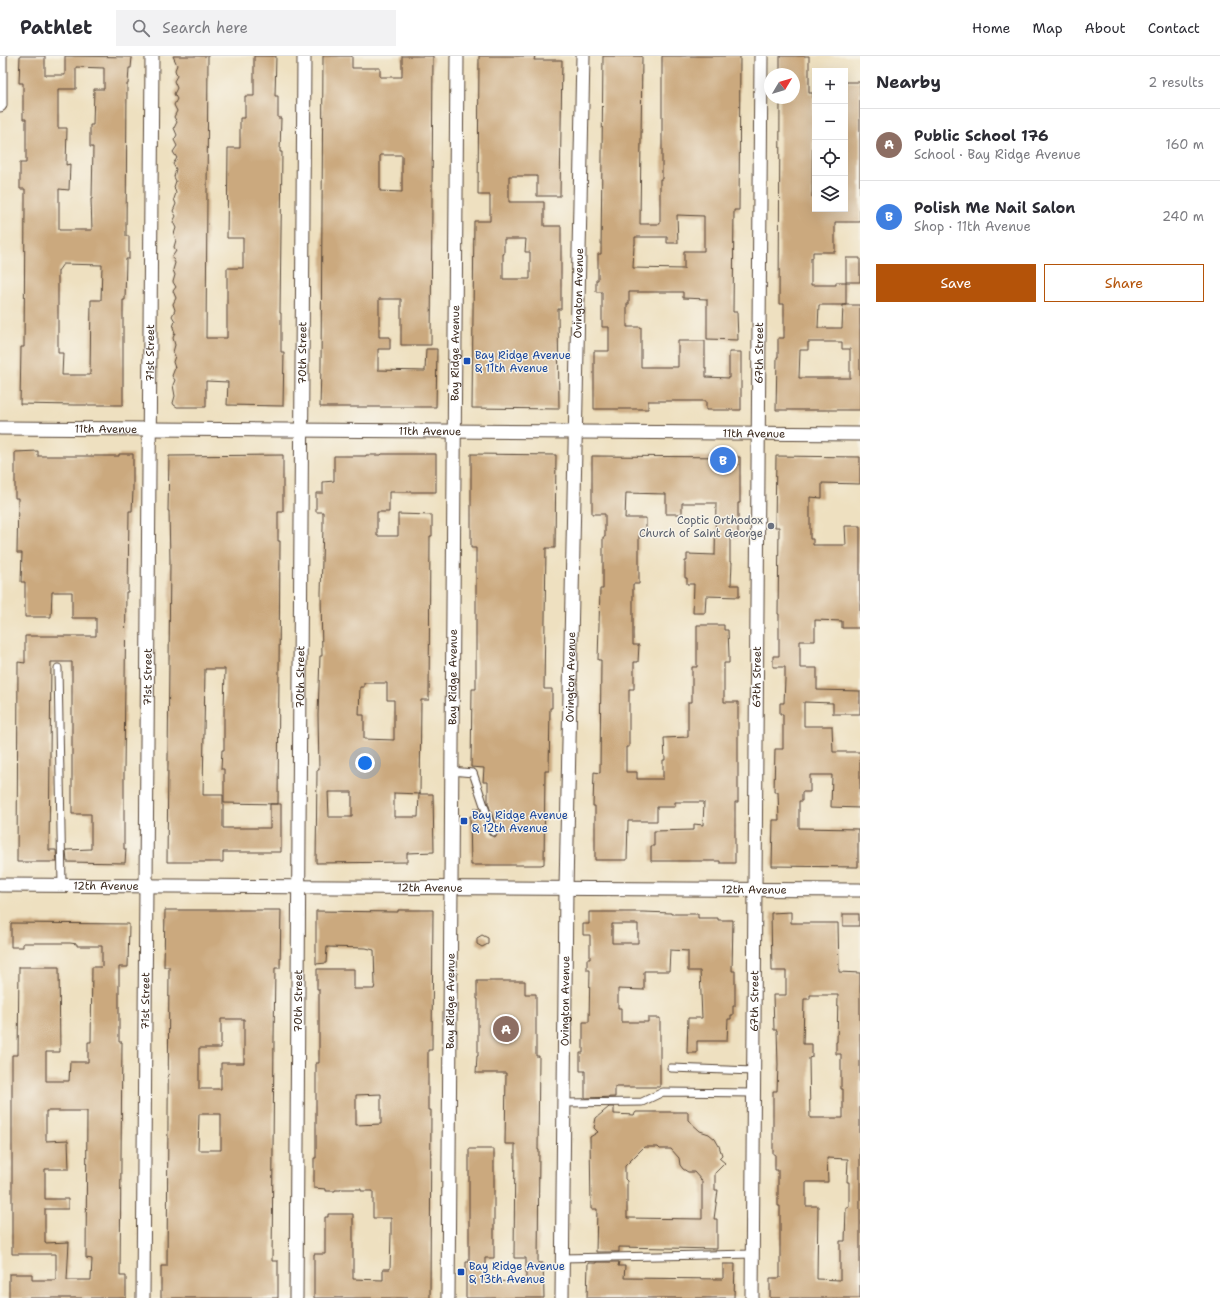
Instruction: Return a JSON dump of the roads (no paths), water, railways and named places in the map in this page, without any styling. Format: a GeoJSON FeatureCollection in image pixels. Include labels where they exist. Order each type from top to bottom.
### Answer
{"type":"FeatureCollection","features":[{"type":"Feature","properties":{"kind":"street"},"geometry":{"type":"LineString","coordinates":[[0,56],[0,105]]}},
{"type":"Feature","properties":{"kind":"street","name":"71st Street"},"geometry":{"type":"LineString","coordinates":[[143,1298],[152,56]]}},
{"type":"Feature","properties":{"kind":"street","name":"70th Street"},"geometry":{"type":"LineString","coordinates":[[296,1298],[304,56]]}},
{"type":"Feature","properties":{"kind":"street","name":"Bay Ridge Avenue"},"geometry":{"type":"LineString","coordinates":[[448,1298],[457,56]]}},
{"type":"Feature","properties":{"kind":"street","name":"Ovington Avenue"},"geometry":{"type":"LineString","coordinates":[[562,1298],[566,889],[583,56]]}},
{"type":"Feature","properties":{"kind":"street","name":"67th Street"},"geometry":{"type":"LineString","coordinates":[[752,1298],[761,56]]}},
{"type":"Feature","properties":{"kind":"street","name":"11th Avenue"},"geometry":{"type":"LineString","coordinates":[[0,428],[860,434]]}},
{"type":"Feature","properties":{"kind":"street","name":"12th Avenue"},"geometry":{"type":"LineString","coordinates":[[0,885],[860,890]]}},
{"type":"Feature","properties":{"kind":"lane"},"geometry":{"type":"LineString","coordinates":[[58,668],[62,885]]}},
{"type":"Feature","properties":{"kind":"lane"},"geometry":{"type":"LineString","coordinates":[[451,771],[473,773],[493,832]]}},
{"type":"Feature","properties":{"kind":"lane"},"geometry":{"type":"LineString","coordinates":[[671,1068],[754,1071]]}},
{"type":"Feature","properties":{"kind":"lane"},"geometry":{"type":"LineString","coordinates":[[564,1104],[642,1102],[663,1092],[754,1092]]}},
{"type":"Feature","properties":{"kind":"lane"},"geometry":{"type":"LineString","coordinates":[[562,1258],[752,1254]]}},
{"type":"Feature","properties":{"kind":"place","name":"Bay Ridge Avenue & 11th Avenue"},"geometry":{"type":"Point","coordinates":[467,361]}},
{"type":"Feature","properties":{"kind":"place","name":"Polish Me Nail Salon"},"geometry":{"type":"Point","coordinates":[723,460]}},
{"type":"Feature","properties":{"kind":"place","name":"Coptic Orthodox Church of Saint George"},"geometry":{"type":"Point","coordinates":[771,526]}},
{"type":"Feature","properties":{"kind":"place","name":"Bay Ridge Avenue & 12th Avenue"},"geometry":{"type":"Point","coordinates":[464,821]}},
{"type":"Feature","properties":{"kind":"place","name":"Public School 176"},"geometry":{"type":"Point","coordinates":[506,1029]}},
{"type":"Feature","properties":{"kind":"place","name":"Bay Ridge Avenue & 13th Avenue"},"geometry":{"type":"Point","coordinates":[461,1272]}}]}
